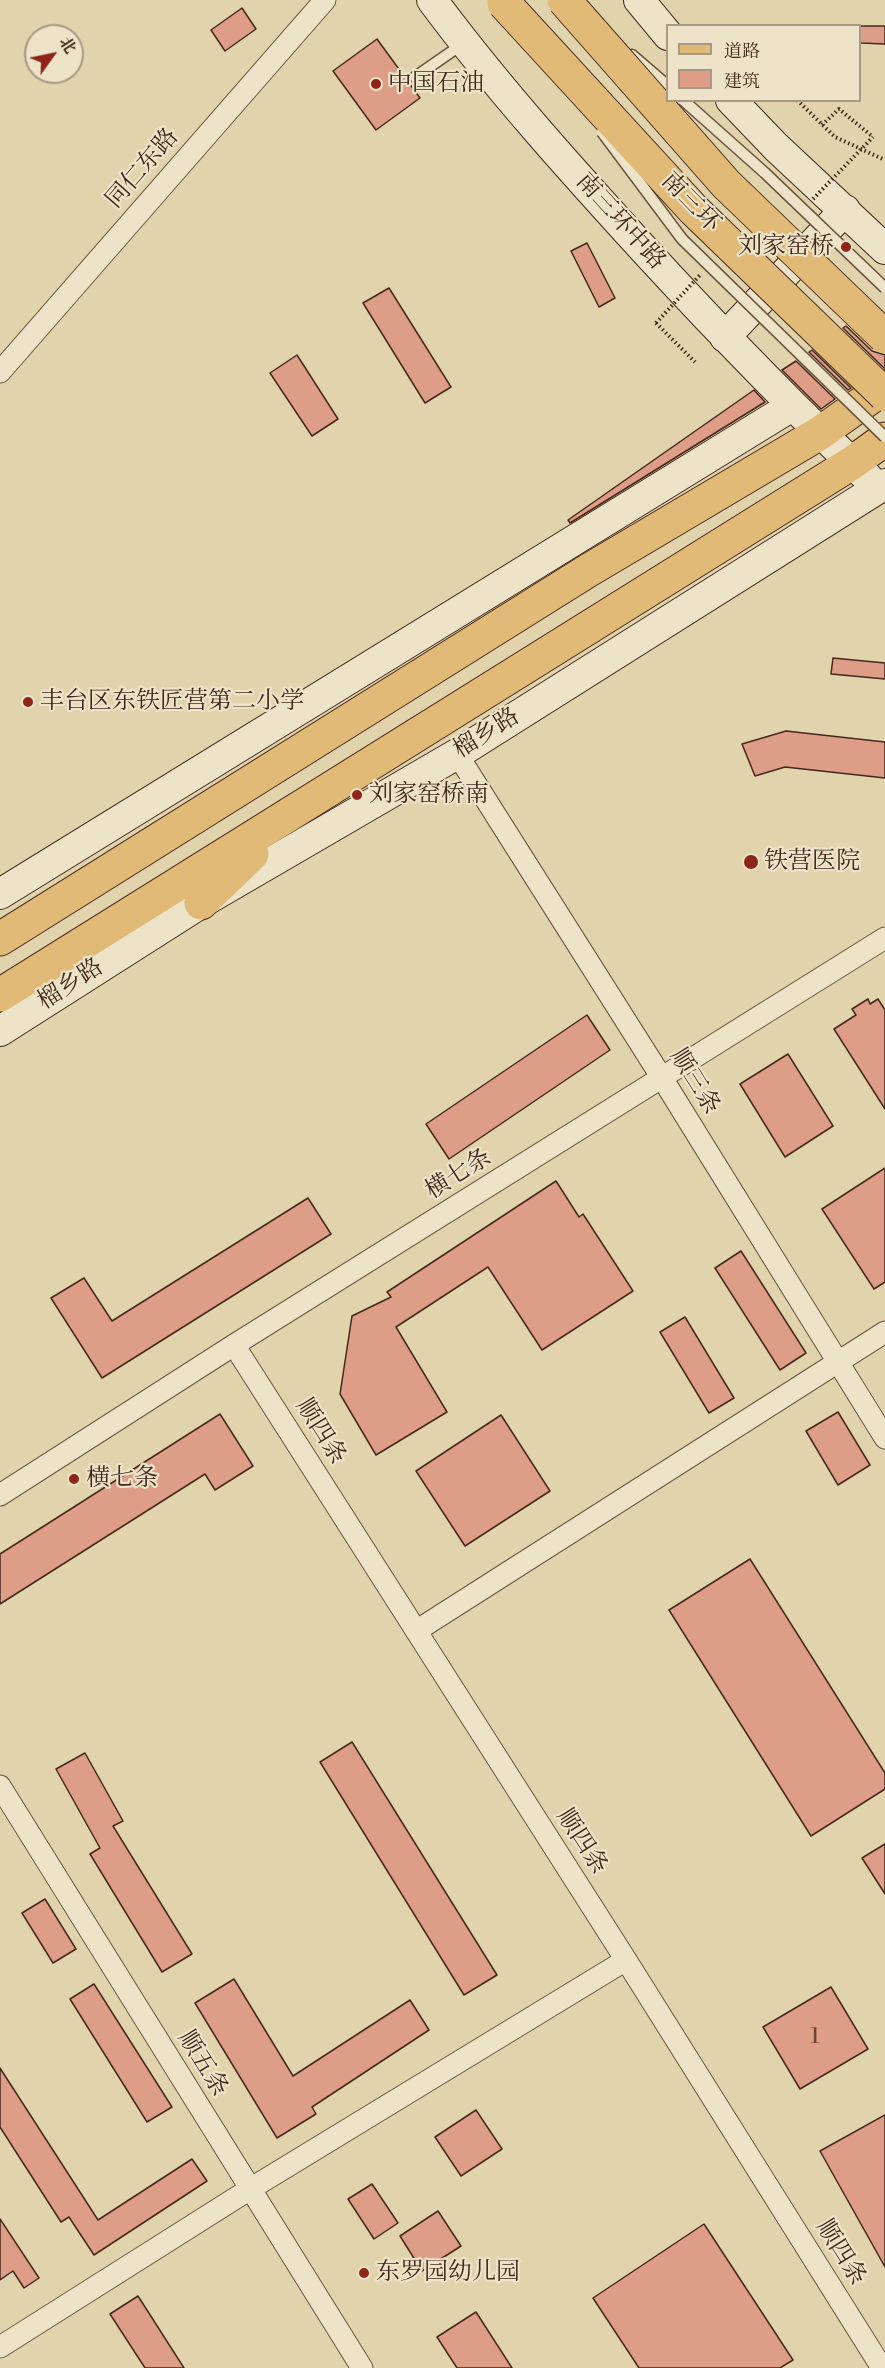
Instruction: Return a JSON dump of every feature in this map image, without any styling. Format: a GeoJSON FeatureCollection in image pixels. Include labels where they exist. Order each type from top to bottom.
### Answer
{"type":"FeatureCollection","features":[{"type":"Feature","properties":{"kind":"main road","name":"南三环"},"geometry":{"type":"LineString","coordinates":[[564,0],[726,184],[885,337]]}},
{"type":"Feature","properties":{"kind":"main road","name":"南三环"},"geometry":{"type":"LineString","coordinates":[[504,3],[694,210],[885,395]]}},
{"type":"Feature","properties":{"kind":"main road"},"geometry":{"type":"LineString","coordinates":[[0,939],[589,570],[820,433],[885,387]]}},
{"type":"Feature","properties":{"kind":"main road","name":"榴乡路"},"geometry":{"type":"LineString","coordinates":[[0,995],[852,463],[885,438]]}},
{"type":"Feature","properties":{"kind":"main road"},"geometry":{"type":"LineString","coordinates":[[201,903],[303,806]]}},
{"type":"Feature","properties":{"kind":"street","name":"同仁东路"},"geometry":{"type":"LineString","coordinates":[[0,372],[325,0]]}},
{"type":"Feature","properties":{"kind":"street","name":"南三环中路"},"geometry":{"type":"LineString","coordinates":[[432,0],[464,43],[582,183],[792,406],[883,489]]}},
{"type":"Feature","properties":{"kind":"street"},"geometry":{"type":"LineString","coordinates":[[639,0],[666,33]]}},
{"type":"Feature","properties":{"kind":"street"},"geometry":{"type":"LineString","coordinates":[[733,102],[776,147],[885,249]]}},
{"type":"Feature","properties":{"kind":"street"},"geometry":{"type":"LineString","coordinates":[[725,337],[845,210]]}},
{"type":"Feature","properties":{"kind":"street"},"geometry":{"type":"LineString","coordinates":[[0,894],[792,406]]}},
{"type":"Feature","properties":{"kind":"street","name":"榴乡路"},"geometry":{"type":"LineString","coordinates":[[0,1031],[201,903],[457,754],[883,489]]}},
{"type":"Feature","properties":{"kind":"street","name":"顺三条"},"geometry":{"type":"LineString","coordinates":[[457,754],[662,1078],[885,1438]]}},
{"type":"Feature","properties":{"kind":"street","name":"横七条"},"geometry":{"type":"LineString","coordinates":[[0,1495],[234,1345],[885,938]]}},
{"type":"Feature","properties":{"kind":"street"},"geometry":{"type":"LineString","coordinates":[[416,1631],[885,1332]]}},
{"type":"Feature","properties":{"kind":"street","name":"顺四条"},"geometry":{"type":"LineString","coordinates":[[234,1345],[626,1960],[882,2368]]}},
{"type":"Feature","properties":{"kind":"street","name":"顺五条"},"geometry":{"type":"LineString","coordinates":[[0,1786],[362,2368]]}},
{"type":"Feature","properties":{"kind":"street"},"geometry":{"type":"LineString","coordinates":[[0,2347],[250,2189],[626,1960]]}},
{"type":"Feature","properties":{"kind":"lane"},"geometry":{"type":"LineString","coordinates":[[571,0],[615,39]]}},
{"type":"Feature","properties":{"kind":"lane"},"geometry":{"type":"LineString","coordinates":[[504,3],[575,97]]}},
{"type":"Feature","properties":{"kind":"lane"},"geometry":{"type":"LineString","coordinates":[[415,77],[464,43]]}},
{"type":"Feature","properties":{"kind":"lane"},"geometry":{"type":"LineString","coordinates":[[623,47],[666,84]]}},
{"type":"Feature","properties":{"kind":"lane"},"geometry":{"type":"LineString","coordinates":[[686,102],[765,173],[885,288]]}},
{"type":"Feature","properties":{"kind":"lane","name":"南三环中路"},"geometry":{"type":"LineString","coordinates":[[597,125],[682,239],[885,438]]}},
{"type":"Feature","properties":{"kind":"path"},"geometry":{"type":"LineString","coordinates":[[799,102],[835,137],[885,160]]}},
{"type":"Feature","properties":{"kind":"path"},"geometry":{"type":"LineString","coordinates":[[806,205],[873,137],[839,109],[822,125]]}},
{"type":"Feature","properties":{"kind":"path"},"geometry":{"type":"LineString","coordinates":[[656,322],[695,362]]}},
{"type":"Feature","properties":{"kind":"building"},"geometry":{"type":"Polygon","coordinates":[[[242,8],[256,29],[225,51],[211,30],[242,8]]]}},
{"type":"Feature","properties":{"kind":"building"},"geometry":{"type":"Polygon","coordinates":[[[861,26],[885,26],[885,44],[861,43],[861,26]]]}},
{"type":"Feature","properties":{"kind":"building","name":"中国石油"},"geometry":{"type":"Polygon","coordinates":[[[377,39],[420,98],[376,130],[333,71],[377,39]]]}},
{"type":"Feature","properties":{"kind":"building"},"geometry":{"type":"Polygon","coordinates":[[[587,243],[615,298],[599,307],[571,251],[587,243]]]}},
{"type":"Feature","properties":{"kind":"building"},"geometry":{"type":"Polygon","coordinates":[[[389,288],[451,387],[425,403],[363,303],[389,288]]]}},
{"type":"Feature","properties":{"kind":"building"},"geometry":{"type":"Polygon","coordinates":[[[846,326],[872,351],[885,355],[885,369],[843,328],[846,326]]]}},
{"type":"Feature","properties":{"kind":"building"},"geometry":{"type":"Polygon","coordinates":[[[812,350],[851,388],[848,390],[809,352],[812,350]]]}},
{"type":"Feature","properties":{"kind":"building"},"geometry":{"type":"Polygon","coordinates":[[[297,355],[338,419],[312,436],[270,373],[297,355]]]}},
{"type":"Feature","properties":{"kind":"building"},"geometry":{"type":"Polygon","coordinates":[[[796,361],[835,399],[821,409],[782,370],[796,361]]]}},
{"type":"Feature","properties":{"kind":"building"},"geometry":{"type":"Polygon","coordinates":[[[754,390],[765,402],[570,523],[568,520],[754,390]]]}},
{"type":"Feature","properties":{"kind":"building"},"geometry":{"type":"Polygon","coordinates":[[[833,658],[885,663],[885,679],[831,674],[833,658]]]}},
{"type":"Feature","properties":{"kind":"building"},"geometry":{"type":"Polygon","coordinates":[[[786,731],[885,742],[885,778],[785,767],[755,776],[742,744],[786,731]]]}},
{"type":"Feature","properties":{"kind":"building"},"geometry":{"type":"Polygon","coordinates":[[[868,999],[870,1004],[878,999],[885,1010],[885,1109],[834,1029],[856,1015],[852,1009],[868,999]]]}},
{"type":"Feature","properties":{"kind":"building"},"geometry":{"type":"Polygon","coordinates":[[[587,1015],[610,1050],[449,1159],[426,1124],[587,1015]]]}},
{"type":"Feature","properties":{"kind":"building"},"geometry":{"type":"Polygon","coordinates":[[[788,1054],[833,1126],[785,1157],[740,1084],[788,1054]]]}},
{"type":"Feature","properties":{"kind":"building"},"geometry":{"type":"Polygon","coordinates":[[[885,1168],[885,1282],[874,1289],[822,1209],[885,1168]]]}},
{"type":"Feature","properties":{"kind":"building"},"geometry":{"type":"Polygon","coordinates":[[[556,1181],[579,1217],[583,1214],[633,1291],[542,1350],[488,1267],[396,1327],[447,1412],[376,1455],[340,1394],[352,1316],[391,1297],[387,1292],[556,1181]]]}},
{"type":"Feature","properties":{"kind":"building"},"geometry":{"type":"Polygon","coordinates":[[[308,1198],[331,1234],[102,1378],[51,1298],[84,1278],[112,1321],[308,1198]]]}},
{"type":"Feature","properties":{"kind":"building"},"geometry":{"type":"Polygon","coordinates":[[[741,1251],[806,1353],[780,1370],[715,1268],[741,1251]]]}},
{"type":"Feature","properties":{"kind":"building"},"geometry":{"type":"Polygon","coordinates":[[[685,1317],[734,1398],[709,1413],[660,1332],[685,1317]]]}},
{"type":"Feature","properties":{"kind":"building"},"geometry":{"type":"Polygon","coordinates":[[[838,1412],[870,1465],[838,1485],[806,1431],[838,1412]]]}},
{"type":"Feature","properties":{"kind":"building"},"geometry":{"type":"Polygon","coordinates":[[[220,1414],[253,1466],[215,1490],[205,1474],[0,1604],[0,1554],[220,1414]]]}},
{"type":"Feature","properties":{"kind":"building"},"geometry":{"type":"Polygon","coordinates":[[[501,1415],[550,1491],[465,1546],[416,1471],[501,1415]]]}},
{"type":"Feature","properties":{"kind":"building"},"geometry":{"type":"Polygon","coordinates":[[[750,1559],[885,1773],[885,1789],[811,1836],[669,1610],[750,1559]]]}},
{"type":"Feature","properties":{"kind":"building"},"geometry":{"type":"Polygon","coordinates":[[[352,1742],[497,1975],[464,1995],[320,1762],[352,1742]]]}},
{"type":"Feature","properties":{"kind":"building"},"geometry":{"type":"Polygon","coordinates":[[[85,1753],[123,1821],[113,1826],[192,1954],[162,1972],[90,1854],[100,1848],[56,1769],[85,1753]]]}},
{"type":"Feature","properties":{"kind":"building"},"geometry":{"type":"Polygon","coordinates":[[[885,1844],[885,1894],[862,1858],[885,1844]]]}},
{"type":"Feature","properties":{"kind":"building"},"geometry":{"type":"Polygon","coordinates":[[[45,1899],[76,1949],[53,1963],[22,1913],[45,1899]]]}},
{"type":"Feature","properties":{"kind":"building"},"geometry":{"type":"Polygon","coordinates":[[[234,1979],[293,2076],[410,2000],[429,2030],[312,2107],[316,2114],[277,2138],[195,2003],[234,1979]]]}},
{"type":"Feature","properties":{"kind":"building"},"geometry":{"type":"Polygon","coordinates":[[[94,1984],[172,2107],[147,2122],[70,1999],[94,1984]]]}},
{"type":"Feature","properties":{"kind":"building"},"geometry":{"type":"Polygon","coordinates":[[[831,1987],[868,2049],[800,2089],[763,2027],[831,1987]]]}},
{"type":"Feature","properties":{"kind":"building"},"geometry":{"type":"Polygon","coordinates":[[[0,2068],[98,2220],[192,2159],[207,2181],[94,2255],[69,2217],[61,2222],[0,2127],[0,2068]]]}},
{"type":"Feature","properties":{"kind":"building"},"geometry":{"type":"Polygon","coordinates":[[[476,2110],[502,2149],[461,2176],[435,2137],[476,2110]]]}},
{"type":"Feature","properties":{"kind":"building"},"geometry":{"type":"Polygon","coordinates":[[[885,2115],[885,2267],[820,2151],[885,2115]]]}},
{"type":"Feature","properties":{"kind":"building"},"geometry":{"type":"Polygon","coordinates":[[[372,2184],[398,2223],[374,2239],[348,2199],[372,2184]]]}},
{"type":"Feature","properties":{"kind":"building"},"geometry":{"type":"Polygon","coordinates":[[[438,2211],[461,2246],[422,2271],[400,2236],[438,2211]]]}},
{"type":"Feature","properties":{"kind":"building"},"geometry":{"type":"Polygon","coordinates":[[[0,2219],[39,2278],[24,2288],[13,2271],[0,2280],[0,2219]]]}},
{"type":"Feature","properties":{"kind":"building"},"geometry":{"type":"Polygon","coordinates":[[[704,2224],[793,2360],[780,2368],[639,2368],[593,2298],[704,2224]]]}},
{"type":"Feature","properties":{"kind":"building"},"geometry":{"type":"Polygon","coordinates":[[[138,2296],[184,2368],[145,2368],[110,2314],[138,2296]]]}},
{"type":"Feature","properties":{"kind":"building"},"geometry":{"type":"Polygon","coordinates":[[[476,2312],[512,2368],[457,2368],[437,2337],[476,2312]]]}},
{"type":"Feature","properties":{"kind":"place","name":"中国石油"},"geometry":{"type":"Point","coordinates":[376,84]}},
{"type":"Feature","properties":{"kind":"place","name":"刘家窑桥"},"geometry":{"type":"Point","coordinates":[846,247]}},
{"type":"Feature","properties":{"kind":"place","name":"丰台区东铁匠营第二小学"},"geometry":{"type":"Point","coordinates":[28,702]}},
{"type":"Feature","properties":{"kind":"place","name":"刘家窑桥南"},"geometry":{"type":"Point","coordinates":[357,795]}},
{"type":"Feature","properties":{"kind":"place","name":"铁营医院"},"geometry":{"type":"Point","coordinates":[751,862]}},
{"type":"Feature","properties":{"kind":"place","name":"横七条"},"geometry":{"type":"Point","coordinates":[74,1479]}},
{"type":"Feature","properties":{"kind":"place","name":"东罗园幼儿园"},"geometry":{"type":"Point","coordinates":[364,2273]}}]}
